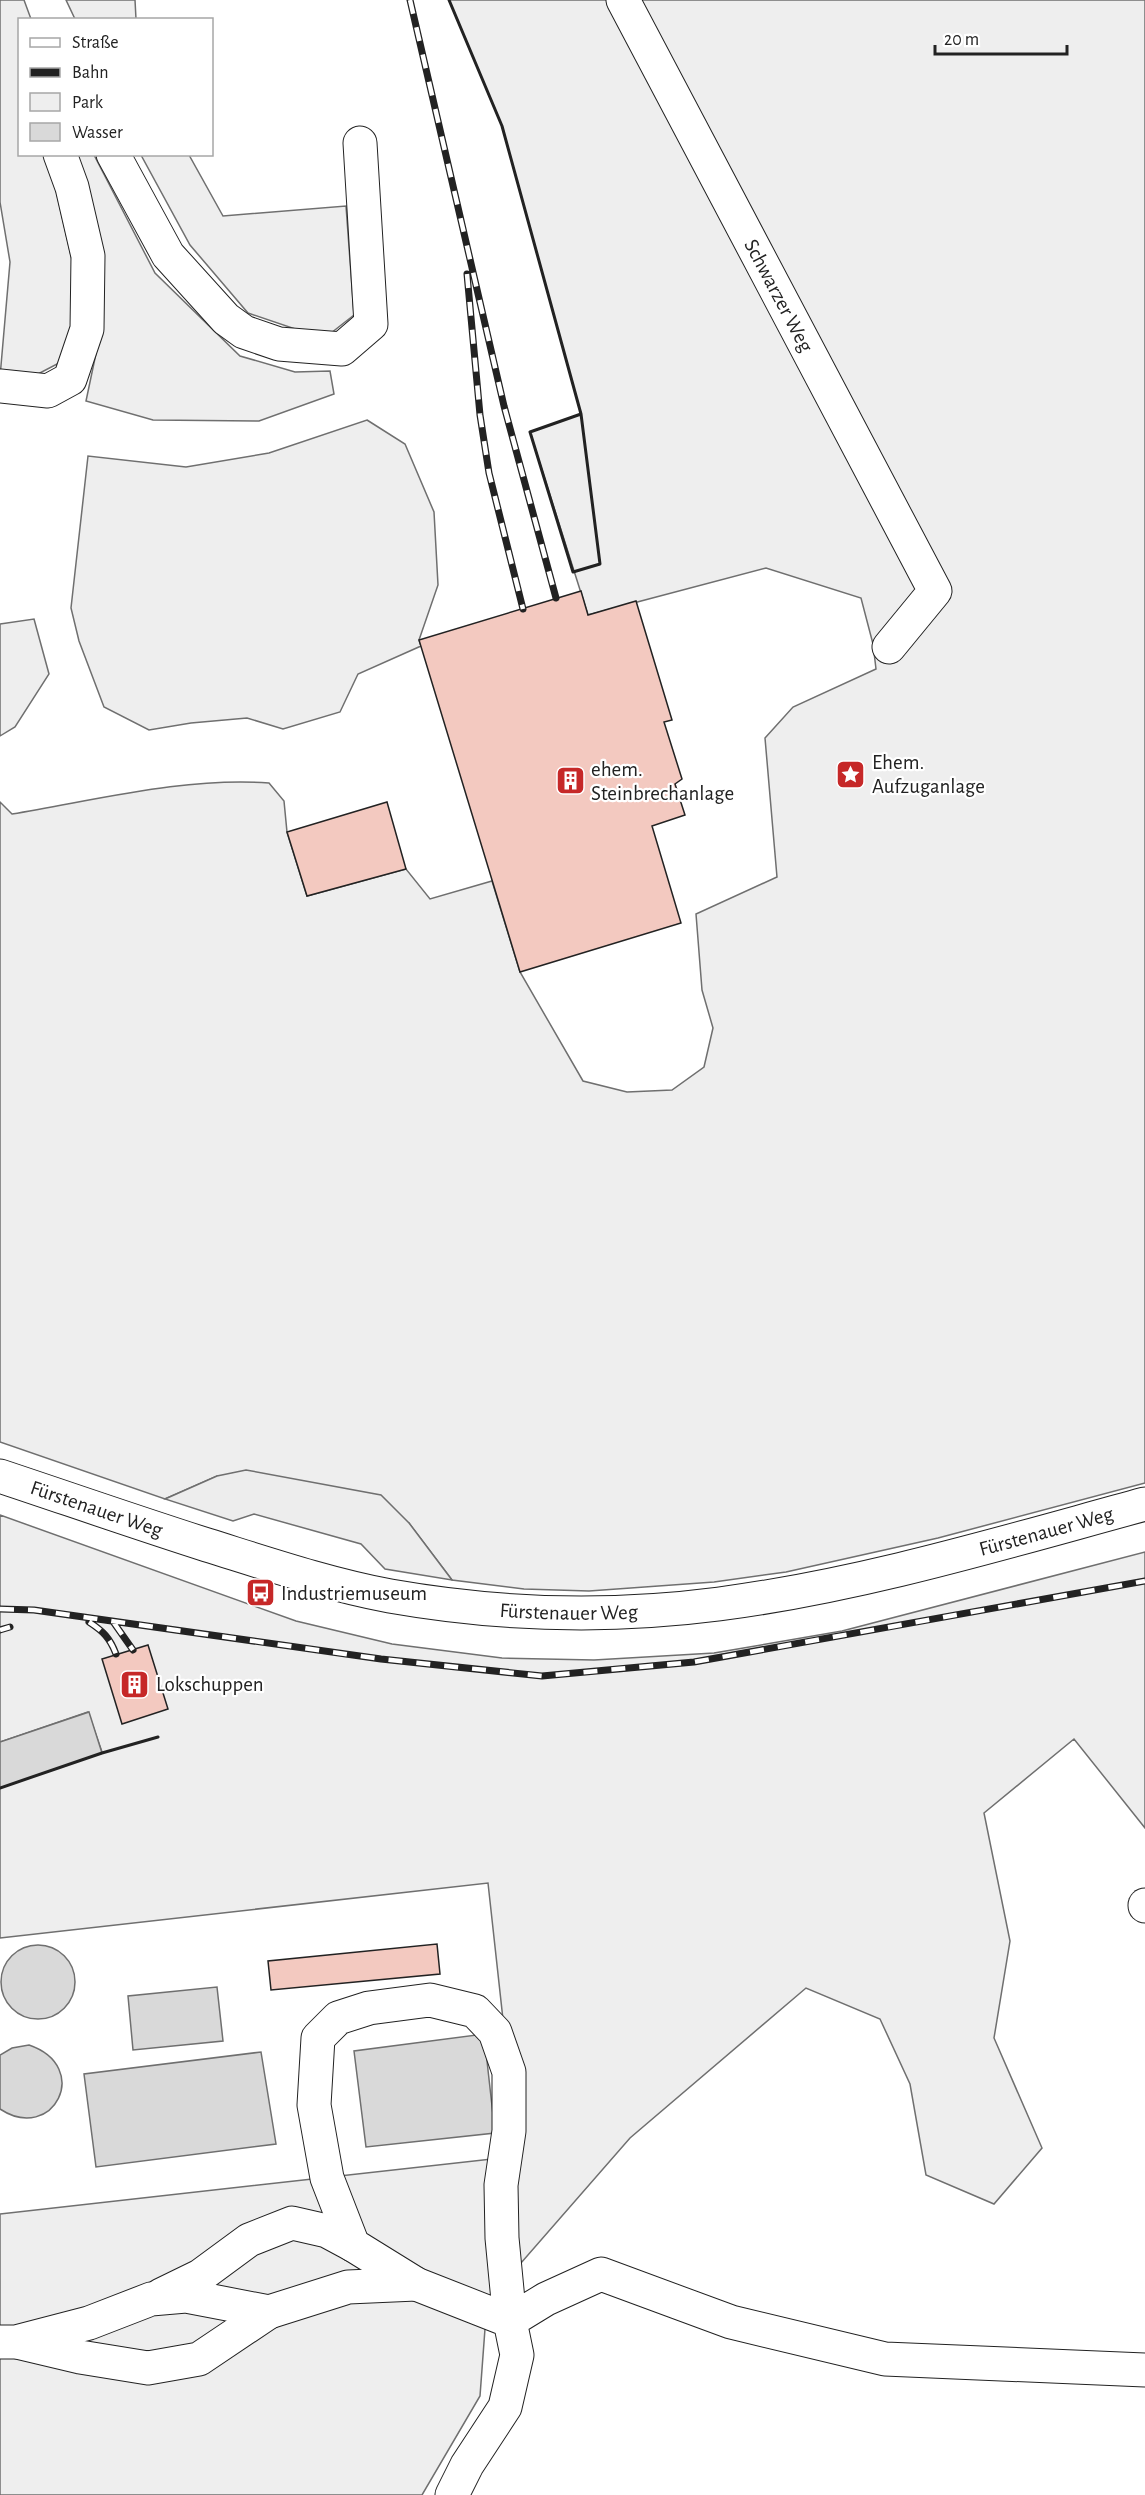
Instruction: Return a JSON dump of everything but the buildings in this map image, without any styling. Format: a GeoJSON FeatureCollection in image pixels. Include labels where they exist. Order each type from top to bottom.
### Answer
{"type":"FeatureCollection","features":[{"type":"Feature","properties":{"kind":"street","name":"Schwarzer Weg"},"geometry":{"type":"LineString","coordinates":[[623,0],[935,591],[889,647]]}},
{"type":"Feature","properties":{"kind":"street"},"geometry":{"type":"LineString","coordinates":[[114,156],[168,255],[226,319],[244,332],[279,344],[342,349],[370,324],[360,142]]}},
{"type":"Feature","properties":{"kind":"street"},"geometry":{"type":"LineString","coordinates":[[0,386],[48,391],[70,379],[87,329],[88,256],[72,187],[61,156]]}},
{"type":"Feature","properties":{"kind":"street","name":"Fürstenauer Weg"},"geometry":{"type":"LineString","coordinates":[[0,1476],[274,1568],[321,1580],[388,1595],[453,1605],[557,1612],[657,1610],[789,1593],[944,1558],[1145,1504]]}},
{"type":"Feature","properties":{"kind":"street"},"geometry":{"type":"LineString","coordinates":[[353,2245],[327,2178],[314,2105],[318,2038],[338,2018],[369,2008],[430,2000],[475,2011],[495,2032],[509,2072],[509,2131],[501,2185],[504,2267],[510,2321],[517,2355],[505,2407],[467,2465],[452,2495]]}},
{"type":"Feature","properties":{"kind":"street"},"geometry":{"type":"LineString","coordinates":[[8,2342],[89,2323],[151,2299],[200,2276],[249,2240],[292,2223],[327,2231],[416,2284],[510,2321]]}},
{"type":"Feature","properties":{"kind":"street"},"geometry":{"type":"LineString","coordinates":[[510,2321],[546,2300],[601,2274],[731,2322],[885,2359],[1145,2370]]}},
{"type":"Feature","properties":{"kind":"street"},"geometry":{"type":"LineString","coordinates":[[8,2342],[148,2368],[199,2359],[269,2312],[348,2287],[416,2284]]}},
{"type":"Feature","properties":{"kind":"street"},"geometry":{"type":"LineString","coordinates":[[151,2299],[186,2296],[269,2312]]}},
{"type":"Feature","properties":{"kind":"green space"},"geometry":{"type":"Polygon","coordinates":[[[0,0],[24,0],[31,18],[18,18],[18,156],[48,156],[72,260],[72,324],[61,362],[38,374],[0,377],[10,262],[0,202],[0,0]]]}},
{"type":"Feature","properties":{"kind":"green space"},"geometry":{"type":"Polygon","coordinates":[[[66,0],[135,0],[136,18],[75,18],[66,0]]]}},
{"type":"Feature","properties":{"kind":"green space"},"geometry":{"type":"Polygon","coordinates":[[[449,0],[1145,0],[1145,1483],[938,1538],[786,1572],[714,1582],[589,1591],[524,1589],[452,1580],[409,1523],[217,1476],[165,1499],[0,1442],[0,802],[12,814],[172,786],[237,782],[269,783],[284,801],[287,832],[307,896],[406,869],[430,899],[492,881],[520,972],[583,1081],[627,1092],[672,1090],[704,1067],[713,1028],[702,990],[696,914],[777,877],[765,738],[793,707],[876,669],[873,644],[861,598],[766,568],[588,615],[530,432],[581,414],[502,126],[449,0]]]}},
{"type":"Feature","properties":{"kind":"green space"},"geometry":{"type":"Polygon","coordinates":[[[73,156],[95,156],[155,273],[240,356],[295,372],[330,371],[334,394],[259,421],[153,420],[86,401],[102,325],[73,156]]]}},
{"type":"Feature","properties":{"kind":"green space"},"geometry":{"type":"Polygon","coordinates":[[[142,156],[190,156],[223,216],[346,206],[354,315],[331,333],[307,333],[248,313],[190,245],[142,156]]]}},
{"type":"Feature","properties":{"kind":"green space"},"geometry":{"type":"Polygon","coordinates":[[[367,420],[405,444],[434,512],[438,585],[419,640],[421,646],[358,674],[340,712],[283,729],[247,718],[191,723],[149,730],[104,707],[79,641],[71,608],[88,456],[186,467],[269,453],[367,420]]]}},
{"type":"Feature","properties":{"kind":"green space"},"geometry":{"type":"Polygon","coordinates":[[[34,619],[49,674],[15,727],[0,736],[0,624],[34,619]]]}},
{"type":"Feature","properties":{"kind":"green space"},"geometry":{"type":"Polygon","coordinates":[[[0,1515],[296,1621],[392,1644],[502,1658],[594,1660],[714,1653],[842,1631],[1145,1552],[1145,1828],[1074,1739],[984,1813],[1010,1941],[994,2038],[1042,2148],[994,2204],[926,2175],[910,2084],[880,2019],[806,1988],[630,2138],[487,2302],[480,2396],[422,2495],[0,2495],[0,2214],[518,2156],[488,1883],[0,1938],[0,1788],[102,1752],[88,1712],[0,1742],[0,1515]]]}},
{"type":"Feature","properties":{"kind":"shaded area"},"geometry":{"type":"Polygon","coordinates":[[[246,1470],[381,1495],[409,1523],[452,1580],[385,1569],[361,1544],[254,1514],[233,1521],[165,1499],[217,1476],[246,1470]]]}},
{"type":"Feature","properties":{"kind":"water"},"geometry":{"type":"Polygon","coordinates":[[[89,1712],[102,1753],[0,1788],[0,1742],[89,1712]]]}},
{"type":"Feature","properties":{"kind":"water"},"geometry":{"type":"Polygon","coordinates":[[[38,1945],[52,1948],[64,1956],[72,1968],[75,1982],[72,1996],[64,2008],[52,2016],[38,2019],[24,2016],[12,2008],[4,1996],[1,1982],[4,1968],[12,1956],[24,1948],[38,1945]]]}},
{"type":"Feature","properties":{"kind":"water"},"geometry":{"type":"Polygon","coordinates":[[[217,1987],[223,2041],[133,2050],[128,1996],[217,1987]]]}},
{"type":"Feature","properties":{"kind":"water"},"geometry":{"type":"Polygon","coordinates":[[[484,2034],[495,2133],[366,2147],[354,2051],[484,2034]]]}},
{"type":"Feature","properties":{"kind":"water"},"geometry":{"type":"Polygon","coordinates":[[[29,2045],[48,2056],[59,2069],[62,2084],[58,2098],[49,2110],[36,2117],[19,2117],[0,2109],[0,2055],[12,2048],[29,2045]]]}},
{"type":"Feature","properties":{"kind":"water"},"geometry":{"type":"Polygon","coordinates":[[[261,2052],[276,2144],[96,2167],[84,2074],[261,2052]]]}},
{"type":"Feature","properties":{"kind":"railway"},"geometry":{"type":"LineString","coordinates":[[410,0],[504,406],[556,598]]}},
{"type":"Feature","properties":{"kind":"railway"},"geometry":{"type":"LineString","coordinates":[[467,274],[480,415],[489,473],[523,609]]}},
{"type":"Feature","properties":{"kind":"railway"},"geometry":{"type":"LineString","coordinates":[[0,1609],[34,1610],[381,1659],[542,1676],[694,1662],[1145,1581]]}},
{"type":"Feature","properties":{"kind":"railway"},"geometry":{"type":"LineString","coordinates":[[89,1622],[106,1635],[116,1654]]}},
{"type":"Feature","properties":{"kind":"railway"},"geometry":{"type":"LineString","coordinates":[[114,1623],[133,1650]]}},
{"type":"Feature","properties":{"kind":"railway"},"geometry":{"type":"LineString","coordinates":[[0,1630],[10,1627]]}},
{"type":"Feature","properties":{"kind":"wall"},"geometry":{"type":"LineString","coordinates":[[449,0],[502,126],[581,414],[530,432],[573,572],[600,564],[581,414]]}},
{"type":"Feature","properties":{"kind":"wall"},"geometry":{"type":"LineString","coordinates":[[0,1788],[102,1753],[158,1737]]}},
{"type":"Feature","properties":{"kind":"place","name":"Ehem. Aufzuganlage"},"geometry":{"type":"Point","coordinates":[851,774]}},
{"type":"Feature","properties":{"kind":"place","name":"ehem. Steinbrechanlage"},"geometry":{"type":"Point","coordinates":[570,781]}},
{"type":"Feature","properties":{"kind":"place","name":"Industriemuseum"},"geometry":{"type":"Point","coordinates":[260,1593]}},
{"type":"Feature","properties":{"kind":"place","name":"Lokschuppen"},"geometry":{"type":"Point","coordinates":[135,1684]}}]}
